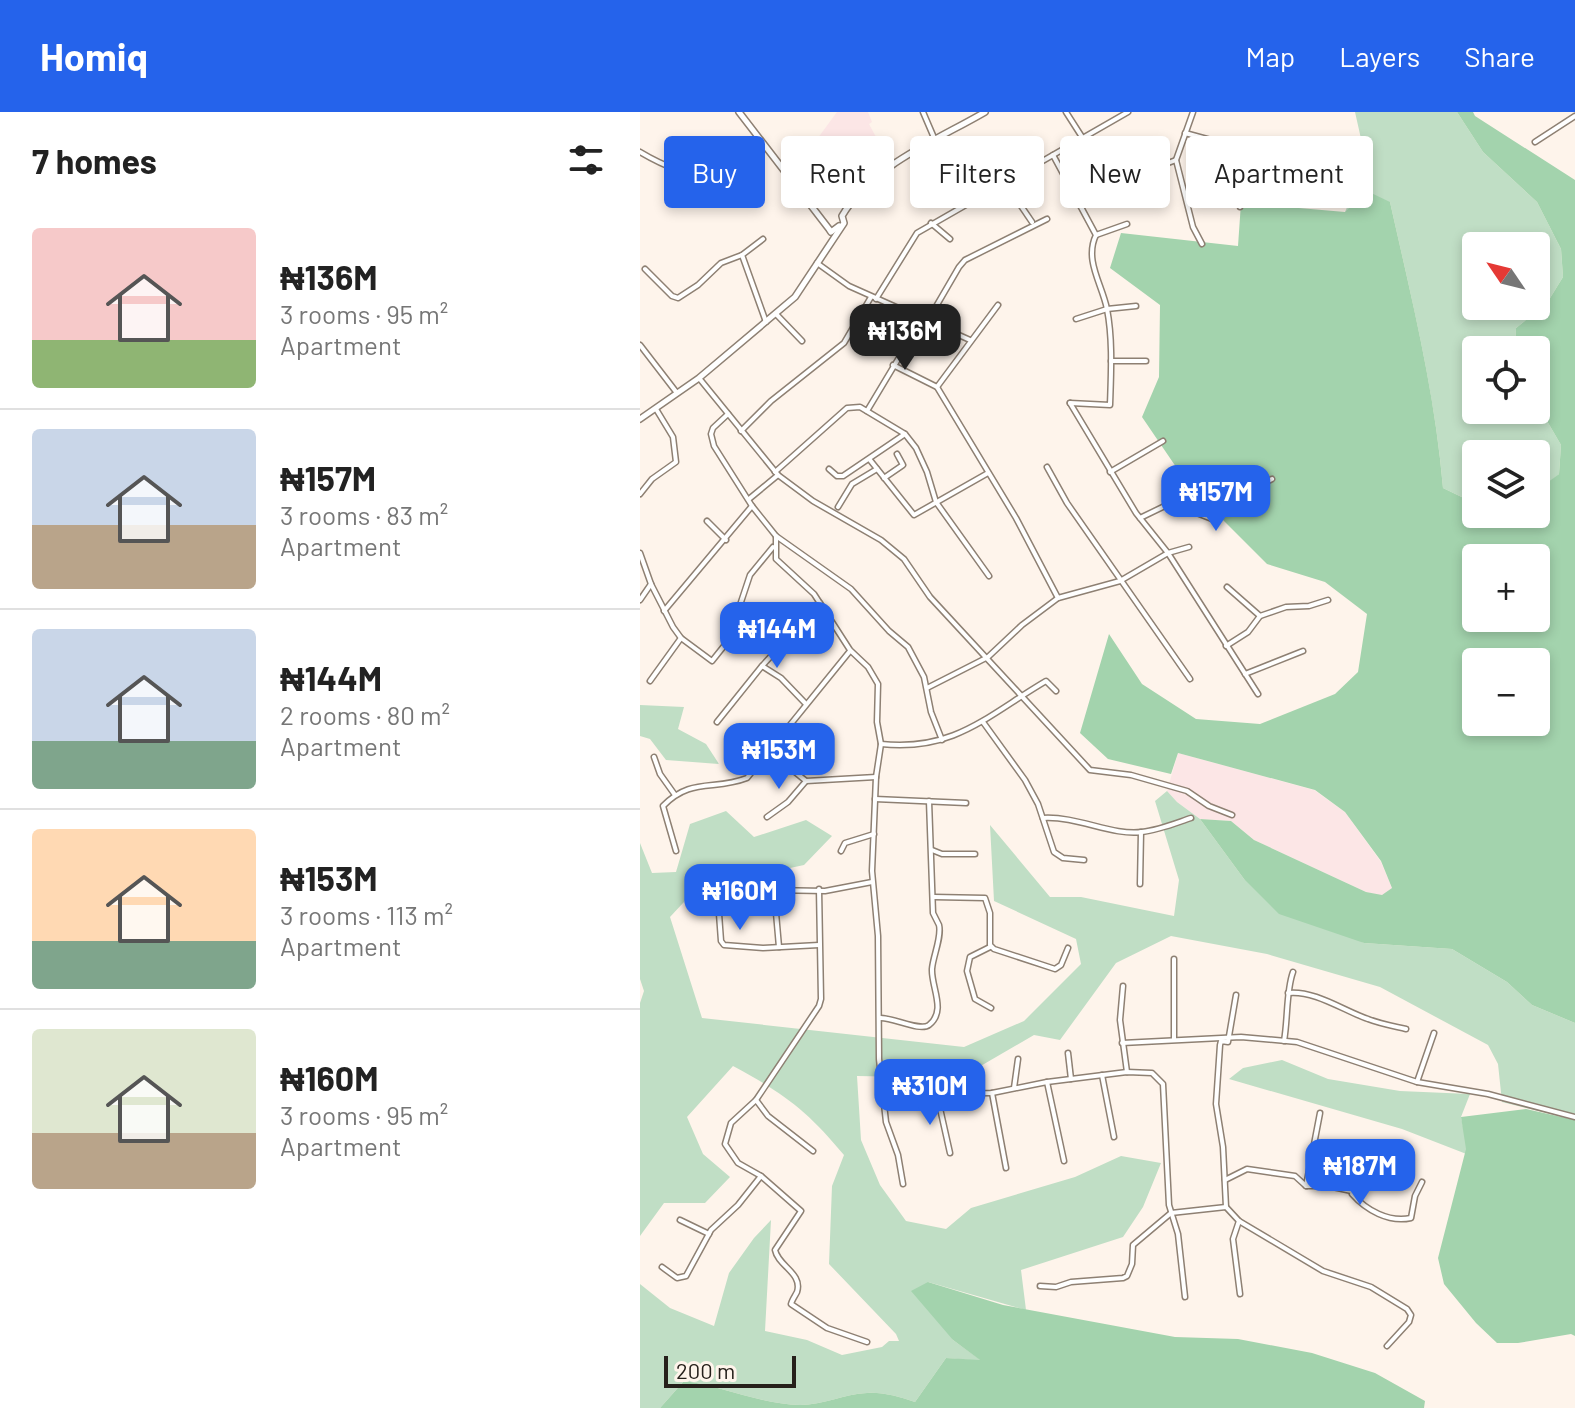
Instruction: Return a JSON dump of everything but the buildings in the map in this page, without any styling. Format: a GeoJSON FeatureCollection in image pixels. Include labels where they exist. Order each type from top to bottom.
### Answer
{"type":"FeatureCollection","features":[{"type":"Feature","properties":{"kind":"street"},"geometry":{"type":"LineString","coordinates":[[739,112],[757,136]]}},
{"type":"Feature","properties":{"kind":"street"},"geometry":{"type":"LineString","coordinates":[[923,112],[933,136]]}},
{"type":"Feature","properties":{"kind":"street"},"geometry":{"type":"LineString","coordinates":[[1066,112],[1081,136]]}},
{"type":"Feature","properties":{"kind":"street"},"geometry":{"type":"LineString","coordinates":[[1086,136],[1128,112]]}},
{"type":"Feature","properties":{"kind":"street"},"geometry":{"type":"LineString","coordinates":[[1192,112],[1176,160],[1193,227],[1202,244]]}},
{"type":"Feature","properties":{"kind":"street"},"geometry":{"type":"LineString","coordinates":[[942,136],[982,113]]}},
{"type":"Feature","properties":{"kind":"street"},"geometry":{"type":"LineString","coordinates":[[1535,142],[1575,114]]}},
{"type":"Feature","properties":{"kind":"street"},"geometry":{"type":"LineString","coordinates":[[1185,133],[1196,136]]}},
{"type":"Feature","properties":{"kind":"street"},"geometry":{"type":"LineString","coordinates":[[765,146],[831,232],[844,223]]}},
{"type":"Feature","properties":{"kind":"street"},"geometry":{"type":"LineString","coordinates":[[1044,158],[1060,150]]}},
{"type":"Feature","properties":{"kind":"street"},"geometry":{"type":"LineString","coordinates":[[640,152],[664,166]]}},
{"type":"Feature","properties":{"kind":"street"},"geometry":{"type":"LineString","coordinates":[[1052,154],[1060,168]]}},
{"type":"Feature","properties":{"kind":"street"},"geometry":{"type":"LineString","coordinates":[[640,419],[699,378],[801,291],[844,223],[842,216],[847,208],[867,187],[910,156]]}},
{"type":"Feature","properties":{"kind":"street"},"geometry":{"type":"LineString","coordinates":[[1170,162],[1176,160]]}},
{"type":"Feature","properties":{"kind":"street"},"geometry":{"type":"LineString","coordinates":[[741,431],[771,401],[844,343],[912,238],[957,208]]}},
{"type":"Feature","properties":{"kind":"street"},"geometry":{"type":"LineString","coordinates":[[1022,208],[1032,222]]}},
{"type":"Feature","properties":{"kind":"street"},"geometry":{"type":"LineString","coordinates":[[1082,208],[1096,235],[1090,251],[1107,309],[1110,405],[1070,403],[1110,472],[1168,553],[1258,694]]}},
{"type":"Feature","properties":{"kind":"street"},"geometry":{"type":"LineString","coordinates":[[867,411],[893,365],[965,260],[1047,219]]}},
{"type":"Feature","properties":{"kind":"street"},"geometry":{"type":"LineString","coordinates":[[931,223],[950,239]]}},
{"type":"Feature","properties":{"kind":"street"},"geometry":{"type":"LineString","coordinates":[[1096,235],[1127,224]]}},
{"type":"Feature","properties":{"kind":"street"},"geometry":{"type":"LineString","coordinates":[[645,269],[672,296],[678,298],[698,285],[721,263],[742,255],[763,239]]}},
{"type":"Feature","properties":{"kind":"street"},"geometry":{"type":"LineString","coordinates":[[742,255],[766,322]]}},
{"type":"Feature","properties":{"kind":"street"},"geometry":{"type":"LineString","coordinates":[[817,263],[849,286],[970,340]]}},
{"type":"Feature","properties":{"kind":"street"},"geometry":{"type":"LineString","coordinates":[[937,387],[998,305]]}},
{"type":"Feature","properties":{"kind":"street"},"geometry":{"type":"LineString","coordinates":[[1076,319],[1107,309],[1136,306]]}},
{"type":"Feature","properties":{"kind":"street"},"geometry":{"type":"LineString","coordinates":[[776,314],[802,341]]}},
{"type":"Feature","properties":{"kind":"street"},"geometry":{"type":"LineString","coordinates":[[640,345],[677,393]]}},
{"type":"Feature","properties":{"kind":"street"},"geometry":{"type":"LineString","coordinates":[[1111,361],[1146,361]]}},
{"type":"Feature","properties":{"kind":"street"},"geometry":{"type":"LineString","coordinates":[[893,365],[937,387],[1016,518],[1058,598]]}},
{"type":"Feature","properties":{"kind":"street"},"geometry":{"type":"LineString","coordinates":[[699,378],[776,474],[900,555],[930,597],[1090,770],[1131,775],[1187,791],[1209,806],[1232,815]]}},
{"type":"Feature","properties":{"kind":"street"},"geometry":{"type":"LineString","coordinates":[[748,500],[847,408],[860,407],[905,434],[923,463],[936,502],[989,576]]}},
{"type":"Feature","properties":{"kind":"street"},"geometry":{"type":"LineString","coordinates":[[640,494],[652,479],[676,462],[673,437],[656,409]]}},
{"type":"Feature","properties":{"kind":"street"},"geometry":{"type":"LineString","coordinates":[[728,414],[711,434],[714,446],[748,500],[776,536],[856,593],[876,618],[911,652],[922,669],[932,714],[942,740]]}},
{"type":"Feature","properties":{"kind":"street"},"geometry":{"type":"LineString","coordinates":[[829,469],[840,477],[905,434]]}},
{"type":"Feature","properties":{"kind":"street"},"geometry":{"type":"LineString","coordinates":[[1110,472],[1163,441]]}},
{"type":"Feature","properties":{"kind":"street"},"geometry":{"type":"LineString","coordinates":[[884,478],[903,465],[897,454]]}},
{"type":"Feature","properties":{"kind":"street"},"geometry":{"type":"LineString","coordinates":[[870,460],[912,514],[988,473]]}},
{"type":"Feature","properties":{"kind":"street"},"geometry":{"type":"LineString","coordinates":[[1047,467],[1067,503],[1190,679]]}},
{"type":"Feature","properties":{"kind":"street"},"geometry":{"type":"LineString","coordinates":[[838,507],[852,484],[877,469]]}},
{"type":"Feature","properties":{"kind":"street"},"geometry":{"type":"LineString","coordinates":[[1140,518],[1171,503],[1212,519],[1250,490],[1272,479]]}},
{"type":"Feature","properties":{"kind":"street"},"geometry":{"type":"LineString","coordinates":[[664,611],[752,506]]}},
{"type":"Feature","properties":{"kind":"street"},"geometry":{"type":"LineString","coordinates":[[707,521],[726,540]]}},
{"type":"Feature","properties":{"kind":"street"},"geometry":{"type":"LineString","coordinates":[[776,536],[776,559],[802,581],[820,603],[850,650],[868,667],[878,684],[877,719],[881,744],[876,777],[872,882],[877,919],[879,1059],[886,1122],[898,1155],[903,1184]]}},
{"type":"Feature","properties":{"kind":"street"},"geometry":{"type":"LineString","coordinates":[[640,553],[664,611],[681,638],[712,661],[728,641],[750,575],[775,545]]}},
{"type":"Feature","properties":{"kind":"street"},"geometry":{"type":"LineString","coordinates":[[927,688],[988,657],[1022,625],[1058,598],[1120,581],[1168,553],[1189,547]]}},
{"type":"Feature","properties":{"kind":"street"},"geometry":{"type":"LineString","coordinates":[[640,600],[651,584]]}},
{"type":"Feature","properties":{"kind":"street"},"geometry":{"type":"LineString","coordinates":[[1227,587],[1260,616]]}},
{"type":"Feature","properties":{"kind":"street"},"geometry":{"type":"LineString","coordinates":[[1226,646],[1248,632],[1260,616],[1286,607],[1309,606],[1328,600]]}},
{"type":"Feature","properties":{"kind":"street"},"geometry":{"type":"LineString","coordinates":[[717,722],[762,666],[820,603]]}},
{"type":"Feature","properties":{"kind":"street"},"geometry":{"type":"LineString","coordinates":[[650,681],[681,638]]}},
{"type":"Feature","properties":{"kind":"street"},"geometry":{"type":"LineString","coordinates":[[676,851],[663,808],[675,795],[690,787],[747,778],[850,650]]}},
{"type":"Feature","properties":{"kind":"street"},"geometry":{"type":"LineString","coordinates":[[1245,674],[1303,651]]}},
{"type":"Feature","properties":{"kind":"street"},"geometry":{"type":"LineString","coordinates":[[762,666],[781,678],[805,703]]}},
{"type":"Feature","properties":{"kind":"street"},"geometry":{"type":"LineString","coordinates":[[881,744],[912,746],[942,740],[983,722],[1020,695],[1046,681],[1056,691]]}},
{"type":"Feature","properties":{"kind":"street"},"geometry":{"type":"LineString","coordinates":[[983,722],[1025,780],[1056,855],[1084,860]]}},
{"type":"Feature","properties":{"kind":"street"},"geometry":{"type":"LineString","coordinates":[[768,750],[806,781],[876,777]]}},
{"type":"Feature","properties":{"kind":"street"},"geometry":{"type":"LineString","coordinates":[[654,757],[660,774],[675,795]]}},
{"type":"Feature","properties":{"kind":"street"},"geometry":{"type":"LineString","coordinates":[[767,817],[788,802],[806,781]]}},
{"type":"Feature","properties":{"kind":"street"},"geometry":{"type":"LineString","coordinates":[[875,799],[966,803]]}},
{"type":"Feature","properties":{"kind":"street"},"geometry":{"type":"LineString","coordinates":[[880,1018],[888,1017],[925,1027],[937,1012],[932,974],[939,930],[933,913],[936,897],[929,801]]}},
{"type":"Feature","properties":{"kind":"street"},"geometry":{"type":"LineString","coordinates":[[1043,818],[1066,818],[1141,832],[1191,818]]}},
{"type":"Feature","properties":{"kind":"street"},"geometry":{"type":"LineString","coordinates":[[1140,884],[1141,832]]}},
{"type":"Feature","properties":{"kind":"street"},"geometry":{"type":"LineString","coordinates":[[841,851],[845,843],[874,834]]}},
{"type":"Feature","properties":{"kind":"street"},"geometry":{"type":"LineString","coordinates":[[932,849],[942,854],[975,854]]}},
{"type":"Feature","properties":{"kind":"street"},"geometry":{"type":"LineString","coordinates":[[779,947],[772,890],[825,891],[872,882]]}},
{"type":"Feature","properties":{"kind":"street"},"geometry":{"type":"LineString","coordinates":[[819,889],[819,1006],[756,1100],[731,1123],[725,1144],[738,1163],[761,1176],[801,1211],[775,1250],[777,1260],[795,1276],[798,1289],[791,1304],[827,1328],[867,1342]]}},
{"type":"Feature","properties":{"kind":"street"},"geometry":{"type":"LineString","coordinates":[[936,897],[985,898],[990,913],[990,947]]}},
{"type":"Feature","properties":{"kind":"street"},"geometry":{"type":"LineString","coordinates":[[718,900],[721,943],[763,948],[820,945]]}},
{"type":"Feature","properties":{"kind":"street"},"geometry":{"type":"LineString","coordinates":[[991,1008],[975,999],[967,971],[970,957],[990,947],[1055,969],[1061,965],[1068,948]]}},
{"type":"Feature","properties":{"kind":"street"},"geometry":{"type":"LineString","coordinates":[[1174,959],[1174,1039]]}},
{"type":"Feature","properties":{"kind":"street"},"geometry":{"type":"LineString","coordinates":[[1284,1041],[1293,972]]}},
{"type":"Feature","properties":{"kind":"street"},"geometry":{"type":"LineString","coordinates":[[1123,986],[1120,1020],[1127,1072]]}},
{"type":"Feature","properties":{"kind":"street"},"geometry":{"type":"LineString","coordinates":[[1288,993],[1325,1001],[1385,1026],[1406,1029]]}},
{"type":"Feature","properties":{"kind":"street"},"geometry":{"type":"LineString","coordinates":[[1236,995],[1228,1042],[1221,1041],[1220,1045],[1216,1104],[1226,1177],[1226,1207],[1239,1221],[1323,1271],[1371,1287],[1407,1309],[1411,1315],[1409,1322],[1387,1346]]}},
{"type":"Feature","properties":{"kind":"street"},"geometry":{"type":"LineString","coordinates":[[1417,1082],[1434,1033]]}},
{"type":"Feature","properties":{"kind":"street"},"geometry":{"type":"LineString","coordinates":[[1122,1043],[1229,1038],[1284,1041],[1308,1045],[1417,1082],[1488,1094],[1575,1117]]}},
{"type":"Feature","properties":{"kind":"street"},"geometry":{"type":"LineString","coordinates":[[1068,1053],[1071,1079]]}},
{"type":"Feature","properties":{"kind":"street"},"geometry":{"type":"LineString","coordinates":[[1014,1088],[1018,1059]]}},
{"type":"Feature","properties":{"kind":"street"},"geometry":{"type":"LineString","coordinates":[[882,1094],[992,1093],[1102,1075],[1152,1073],[1163,1084],[1171,1213],[1178,1234],[1185,1297]]}},
{"type":"Feature","properties":{"kind":"street"},"geometry":{"type":"LineString","coordinates":[[1102,1075],[1114,1137]]}},
{"type":"Feature","properties":{"kind":"street"},"geometry":{"type":"LineString","coordinates":[[1047,1082],[1064,1161]]}},
{"type":"Feature","properties":{"kind":"street"},"geometry":{"type":"LineString","coordinates":[[992,1093],[1006,1168]]}},
{"type":"Feature","properties":{"kind":"street"},"geometry":{"type":"LineString","coordinates":[[937,1095],[950,1153]]}},
{"type":"Feature","properties":{"kind":"street"},"geometry":{"type":"LineString","coordinates":[[756,1100],[768,1116],[813,1151]]}},
{"type":"Feature","properties":{"kind":"street"},"geometry":{"type":"LineString","coordinates":[[1306,1186],[1320,1113]]}},
{"type":"Feature","properties":{"kind":"street"},"geometry":{"type":"LineString","coordinates":[[1226,1177],[1247,1169],[1295,1176],[1306,1186],[1328,1186],[1361,1193],[1370,1159]]}},
{"type":"Feature","properties":{"kind":"street"},"geometry":{"type":"LineString","coordinates":[[662,1267],[674,1277],[680,1279],[686,1276],[709,1234],[761,1176]]}},
{"type":"Feature","properties":{"kind":"street"},"geometry":{"type":"LineString","coordinates":[[1350,1192],[1364,1208],[1401,1221],[1411,1218],[1415,1196],[1422,1182]]}},
{"type":"Feature","properties":{"kind":"street"},"geometry":{"type":"LineString","coordinates":[[1040,1286],[1056,1287],[1071,1282],[1127,1276],[1132,1264],[1133,1245],[1171,1213],[1226,1207]]}},
{"type":"Feature","properties":{"kind":"street"},"geometry":{"type":"LineString","coordinates":[[680,1220],[709,1234]]}},
{"type":"Feature","properties":{"kind":"street"},"geometry":{"type":"LineString","coordinates":[[1239,1221],[1233,1239],[1240,1294]]}},
{"type":"Feature","properties":{"kind":"shaded area"},"geometry":{"type":"Polygon","coordinates":[[[837,112],[868,112],[872,122],[869,124],[875,136],[819,136],[837,112]]]}},
{"type":"Feature","properties":{"kind":"shaded area"},"geometry":{"type":"Polygon","coordinates":[[[1178,753],[1314,790],[1345,812],[1381,862],[1392,888],[1382,896],[1366,892],[1254,840],[1231,821],[1200,819],[1167,791],[1178,753]]]}},
{"type":"Feature","properties":{"kind":"green space"},"geometry":{"type":"Polygon","coordinates":[[[1355,112],[1457,112],[1483,152],[1537,202],[1561,249],[1563,277],[1550,298],[1550,232],[1462,232],[1462,320],[1526,320],[1516,328],[1516,336],[1462,336],[1462,424],[1549,424],[1561,445],[1559,474],[1550,482],[1550,440],[1462,440],[1462,497],[1443,488],[1428,380],[1390,202],[1373,206],[1373,136],[1360,136],[1355,112]]]}},
{"type":"Feature","properties":{"kind":"green space"},"geometry":{"type":"Polygon","coordinates":[[[1457,112],[1473,112],[1575,180],[1575,1023],[1532,1005],[1507,982],[1452,949],[1364,943],[1279,914],[1244,879],[1200,819],[1231,821],[1254,840],[1366,892],[1382,895],[1392,888],[1381,861],[1345,812],[1315,790],[1178,753],[1171,774],[1108,759],[1080,733],[1109,634],[1142,684],[1196,719],[1260,724],[1335,694],[1358,672],[1367,614],[1325,582],[1267,564],[1189,486],[1142,417],[1159,377],[1160,305],[1110,268],[1121,233],[1238,246],[1241,208],[1345,212],[1349,208],[1373,208],[1373,194],[1390,202],[1428,380],[1443,488],[1462,497],[1462,528],[1550,528],[1550,481],[1559,474],[1561,445],[1549,424],[1550,336],[1516,336],[1516,328],[1526,320],[1550,320],[1550,298],[1563,277],[1561,249],[1537,202],[1483,152],[1457,112]]]}},
{"type":"Feature","properties":{"kind":"green space"},"geometry":{"type":"Polygon","coordinates":[[[640,705],[684,707],[678,729],[706,744],[719,764],[666,760],[650,739],[640,736],[640,705]]]}},
{"type":"Feature","properties":{"kind":"green space"},"geometry":{"type":"Polygon","coordinates":[[[1167,791],[1200,819],[1244,879],[1364,943],[1452,949],[1507,982],[1532,1005],[1575,1023],[1575,1120],[1502,1102],[1498,1064],[1488,1045],[1380,987],[1267,954],[1171,936],[1116,963],[1060,1040],[1034,1035],[960,1078],[857,1076],[861,1140],[880,1185],[906,1221],[946,1229],[971,1208],[1075,1177],[1121,1156],[1161,1163],[1143,1207],[1123,1237],[1021,1270],[1026,1310],[928,1282],[953,1340],[982,1361],[946,1358],[915,1402],[873,1393],[809,1405],[785,1404],[684,1381],[660,1408],[640,1408],[640,1284],[670,1308],[714,1326],[729,1273],[771,1220],[765,1331],[807,1340],[842,1355],[899,1341],[896,1334],[829,1264],[832,1186],[844,1155],[793,1104],[733,1066],[687,1117],[703,1154],[730,1177],[705,1203],[664,1203],[640,1236],[640,1003],[644,991],[640,979],[640,843],[652,873],[676,872],[690,824],[726,811],[754,837],[806,820],[832,836],[804,865],[697,888],[670,917],[702,1018],[964,1047],[1024,1021],[1081,964],[1076,939],[994,901],[990,825],[1050,897],[1081,897],[1174,916],[1179,880],[1155,801],[1167,791]]]}},
{"type":"Feature","properties":{"kind":"green space"},"geometry":{"type":"Polygon","coordinates":[[[1282,1060],[1328,1079],[1400,1091],[1470,1094],[1461,1117],[1469,1155],[1402,1129],[1229,1079],[1243,1068],[1282,1060]]]}},
{"type":"Feature","properties":{"kind":"green space"},"geometry":{"type":"Polygon","coordinates":[[[1526,1109],[1575,1120],[1575,1336],[1497,1343],[1444,1284],[1438,1258],[1466,1149],[1461,1117],[1526,1109]]]}},
{"type":"Feature","properties":{"kind":"green space"},"geometry":{"type":"Polygon","coordinates":[[[928,1282],[1003,1305],[1175,1337],[1238,1339],[1312,1353],[1375,1373],[1425,1401],[1424,1408],[660,1408],[684,1381],[785,1404],[809,1405],[873,1393],[915,1402],[946,1358],[980,1360],[953,1340],[911,1291],[928,1282]]]}}]}
